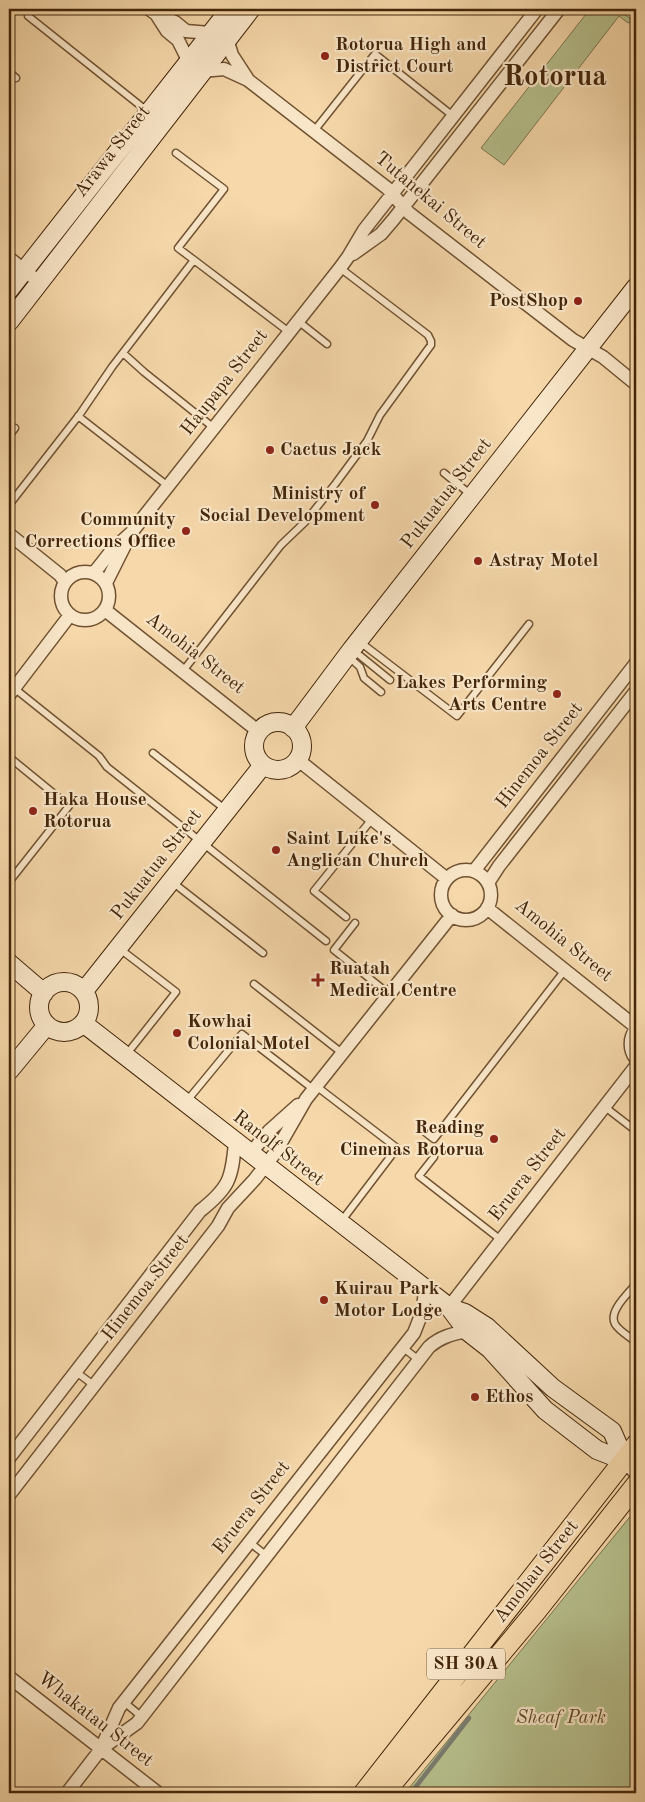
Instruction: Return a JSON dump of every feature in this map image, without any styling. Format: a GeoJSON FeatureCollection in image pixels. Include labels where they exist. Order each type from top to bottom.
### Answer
{"type":"FeatureCollection","features":[{"type":"Feature","properties":{"kind":"main road","name":"Arawa Street"},"geometry":{"type":"LineString","coordinates":[[9,322],[195,65],[210,33],[230,9]]}},
{"type":"Feature","properties":{"kind":"main road","name":"Arawa Street"},"geometry":{"type":"LineString","coordinates":[[9,290],[148,112],[195,65],[227,39],[251,9]]}},
{"type":"Feature","properties":{"kind":"main road","name":"Pukuatua Street"},"geometry":{"type":"LineString","coordinates":[[293,728],[636,287]]}},
{"type":"Feature","properties":{"kind":"main road"},"geometry":{"type":"LineString","coordinates":[[271,723],[286,724],[293,728],[297,732],[302,748],[297,759],[292,765],[278,770],[264,765],[259,761],[254,749],[255,737],[258,732],[271,723]]}},
{"type":"Feature","properties":{"kind":"main road","name":"Pukuatua Street"},"geometry":{"type":"LineString","coordinates":[[84,991],[264,765]]}},
{"type":"Feature","properties":{"kind":"main road"},"geometry":{"type":"LineString","coordinates":[[9,964],[44,992]]}},
{"type":"Feature","properties":{"kind":"main road"},"geometry":{"type":"LineString","coordinates":[[62,982],[75,985],[84,991],[89,1008],[88,1015],[83,1023],[74,1030],[66,1032],[53,1029],[41,1015],[41,998],[44,992],[55,984],[62,982]]}},
{"type":"Feature","properties":{"kind":"main road","name":"Ranolf Street"},"geometry":{"type":"LineString","coordinates":[[83,1023],[448,1307],[467,1331],[490,1349],[545,1410],[597,1450],[632,1459]]}},
{"type":"Feature","properties":{"kind":"main road"},"geometry":{"type":"LineString","coordinates":[[9,1071],[47,1024]]}},
{"type":"Feature","properties":{"kind":"main road","name":"Ranolf Street"},"geometry":{"type":"LineString","coordinates":[[448,1307],[465,1313],[487,1327],[553,1388],[612,1431],[632,1459]]}},
{"type":"Feature","properties":{"kind":"main road","name":"Amohau Street"},"geometry":{"type":"LineString","coordinates":[[364,1793],[519,1596],[632,1459]]}},
{"type":"Feature","properties":{"kind":"main road","name":"Amohau Street"},"geometry":{"type":"LineString","coordinates":[[384,1793],[537,1610],[636,1485]]}},
{"type":"Feature","properties":{"kind":"main road"},"geometry":{"type":"LineString","coordinates":[[519,1596],[537,1610]]}},
{"type":"Feature","properties":{"kind":"street","name":"Haupapa Street"},"geometry":{"type":"LineString","coordinates":[[94,573],[112,550],[131,533],[340,268],[364,230],[537,9]]}},
{"type":"Feature","properties":{"kind":"street","name":"Haupapa Street"},"geometry":{"type":"LineString","coordinates":[[348,256],[381,234],[559,9]]}},
{"type":"Feature","properties":{"kind":"street"},"geometry":{"type":"LineString","coordinates":[[152,11],[174,22],[186,31],[210,33]]}},
{"type":"Feature","properties":{"kind":"street"},"geometry":{"type":"LineString","coordinates":[[152,11],[167,31],[178,40],[195,65]]}},
{"type":"Feature","properties":{"kind":"street","name":"Tutanekai Street"},"geometry":{"type":"LineString","coordinates":[[227,39],[232,55],[248,80]]}},
{"type":"Feature","properties":{"kind":"street","name":"Tutanekai Street"},"geometry":{"type":"LineString","coordinates":[[195,65],[224,69],[248,80],[393,193],[409,213],[561,331],[603,357],[636,384]]}},
{"type":"Feature","properties":{"kind":"street"},"geometry":{"type":"LineString","coordinates":[[9,258],[39,282]]}},
{"type":"Feature","properties":{"kind":"street","name":"Haupapa Street"},"geometry":{"type":"LineString","coordinates":[[106,583],[131,533]]}},
{"type":"Feature","properties":{"kind":"street"},"geometry":{"type":"LineString","coordinates":[[9,534],[60,575],[65,582]]}},
{"type":"Feature","properties":{"kind":"street"},"geometry":{"type":"LineString","coordinates":[[86,571],[94,573],[106,583],[110,592],[109,602],[105,610],[98,617],[89,620],[79,620],[70,615],[62,603],[61,596],[65,582],[71,576],[78,573],[86,571]]}},
{"type":"Feature","properties":{"kind":"street","name":"Amohia Street"},"geometry":{"type":"LineString","coordinates":[[105,610],[258,732]]}},
{"type":"Feature","properties":{"kind":"street"},"geometry":{"type":"LineString","coordinates":[[11,691],[70,615]]}},
{"type":"Feature","properties":{"kind":"street","name":"Hinemoa Street"},"geometry":{"type":"LineString","coordinates":[[474,871],[636,663]]}},
{"type":"Feature","properties":{"kind":"street","name":"Hinemoa Street"},"geometry":{"type":"LineString","coordinates":[[488,883],[499,866],[636,691]]}},
{"type":"Feature","properties":{"kind":"street"},"geometry":{"type":"LineString","coordinates":[[297,759],[447,879]]}},
{"type":"Feature","properties":{"kind":"street"},"geometry":{"type":"LineString","coordinates":[[459,871],[474,871],[480,875],[488,883],[490,891],[490,900],[482,914],[463,920],[452,915],[443,906],[441,898],[442,886],[447,879],[459,871]]}},
{"type":"Feature","properties":{"kind":"street","name":"Amohia Street"},"geometry":{"type":"LineString","coordinates":[[487,908],[636,1028],[631,1039],[631,1050],[636,1059]]}},
{"type":"Feature","properties":{"kind":"street","name":"Hinemoa Street"},"geometry":{"type":"LineString","coordinates":[[9,1495],[218,1226],[228,1208],[276,1153],[312,1091],[452,915]]}},
{"type":"Feature","properties":{"kind":"street","name":"Eruera Street"},"geometry":{"type":"LineString","coordinates":[[448,1307],[636,1066]]}},
{"type":"Feature","properties":{"kind":"street","name":"Hinemoa Street"},"geometry":{"type":"LineString","coordinates":[[250,1154],[269,1131],[312,1091]]}},
{"type":"Feature","properties":{"kind":"street","name":"Hinemoa Street"},"geometry":{"type":"LineString","coordinates":[[9,1458],[200,1211],[216,1199],[232,1173],[235,1142]]}},
{"type":"Feature","properties":{"kind":"street","name":"Eruera Street"},"geometry":{"type":"LineString","coordinates":[[67,1793],[101,1749],[119,1708],[402,1348],[419,1322],[423,1310],[425,1289]]}},
{"type":"Feature","properties":{"kind":"street","name":"Eruera Street"},"geometry":{"type":"LineString","coordinates":[[101,1749],[137,1723],[142,1717],[436,1340],[467,1331]]}},
{"type":"Feature","properties":{"kind":"street","name":"Whakatau Street"},"geometry":{"type":"LineString","coordinates":[[9,1677],[158,1793]]}},
{"type":"Feature","properties":{"kind":"lane"},"geometry":{"type":"LineString","coordinates":[[28,16],[148,112]]}},
{"type":"Feature","properties":{"kind":"lane"},"geometry":{"type":"LineString","coordinates":[[314,131],[375,54],[453,116]]}},
{"type":"Feature","properties":{"kind":"lane"},"geometry":{"type":"LineString","coordinates":[[500,56],[514,67]]}},
{"type":"Feature","properties":{"kind":"lane"},"geometry":{"type":"LineString","coordinates":[[9,72],[16,78]]}},
{"type":"Feature","properties":{"kind":"lane"},"geometry":{"type":"LineString","coordinates":[[176,153],[224,190],[178,248],[234,288],[289,332]]}},
{"type":"Feature","properties":{"kind":"lane"},"geometry":{"type":"LineString","coordinates":[[9,505],[194,260]]}},
{"type":"Feature","properties":{"kind":"lane"},"geometry":{"type":"LineString","coordinates":[[183,672],[281,545],[305,522],[341,476],[367,441],[380,415],[431,345],[428,335],[340,268]]}},
{"type":"Feature","properties":{"kind":"lane"},"geometry":{"type":"LineString","coordinates":[[298,321],[327,344]]}},
{"type":"Feature","properties":{"kind":"lane"},"geometry":{"type":"LineString","coordinates":[[123,353],[214,428]]}},
{"type":"Feature","properties":{"kind":"lane"},"geometry":{"type":"LineString","coordinates":[[78,416],[168,486]]}},
{"type":"Feature","properties":{"kind":"lane"},"geometry":{"type":"LineString","coordinates":[[9,436],[15,428]]}},
{"type":"Feature","properties":{"kind":"lane"},"geometry":{"type":"LineString","coordinates":[[444,473],[473,496]]}},
{"type":"Feature","properties":{"kind":"lane"},"geometry":{"type":"LineString","coordinates":[[353,649],[457,716],[529,624]]}},
{"type":"Feature","properties":{"kind":"lane"},"geometry":{"type":"LineString","coordinates":[[353,649],[390,680]]}},
{"type":"Feature","properties":{"kind":"lane"},"geometry":{"type":"LineString","coordinates":[[353,649],[364,678],[381,692]]}},
{"type":"Feature","properties":{"kind":"lane"},"geometry":{"type":"LineString","coordinates":[[11,691],[99,756],[107,767],[326,941]]}},
{"type":"Feature","properties":{"kind":"lane"},"geometry":{"type":"LineString","coordinates":[[573,743],[587,754]]}},
{"type":"Feature","properties":{"kind":"lane"},"geometry":{"type":"LineString","coordinates":[[152,753],[227,811]]}},
{"type":"Feature","properties":{"kind":"lane"},"geometry":{"type":"LineString","coordinates":[[9,758],[69,806],[9,882]]}},
{"type":"Feature","properties":{"kind":"lane"},"geometry":{"type":"LineString","coordinates":[[346,917],[314,892],[372,819]]}},
{"type":"Feature","properties":{"kind":"lane"},"geometry":{"type":"LineString","coordinates":[[171,881],[263,953]]}},
{"type":"Feature","properties":{"kind":"lane"},"geometry":{"type":"LineString","coordinates":[[354,923],[334,950],[389,994]]}},
{"type":"Feature","properties":{"kind":"lane"},"geometry":{"type":"LineString","coordinates":[[118,948],[176,992],[126,1056]]}},
{"type":"Feature","properties":{"kind":"lane"},"geometry":{"type":"LineString","coordinates":[[421,1129],[434,1139],[565,970]]}},
{"type":"Feature","properties":{"kind":"lane"},"geometry":{"type":"LineString","coordinates":[[254,984],[342,1053]]}},
{"type":"Feature","properties":{"kind":"lane"},"geometry":{"type":"LineString","coordinates":[[186,1103],[242,1034],[312,1091],[397,1148],[340,1223]]}},
{"type":"Feature","properties":{"kind":"lane"},"geometry":{"type":"LineString","coordinates":[[605,1106],[636,1131]]}},
{"type":"Feature","properties":{"kind":"lane"},"geometry":{"type":"LineString","coordinates":[[434,1157],[419,1176],[501,1240]]}},
{"type":"Feature","properties":{"kind":"lane"},"geometry":{"type":"LineString","coordinates":[[216,1199],[228,1208]]}},
{"type":"Feature","properties":{"kind":"lane"},"geometry":{"type":"LineString","coordinates":[[636,1284],[615,1311],[613,1317],[614,1323],[636,1342]]}},
{"type":"Feature","properties":{"kind":"lane"},"geometry":{"type":"LineString","coordinates":[[402,1348],[419,1360]]}},
{"type":"Feature","properties":{"kind":"lane"},"geometry":{"type":"LineString","coordinates":[[76,1372],[94,1386]]}},
{"type":"Feature","properties":{"kind":"lane"},"geometry":{"type":"LineString","coordinates":[[249,1542],[267,1556]]}},
{"type":"Feature","properties":{"kind":"lane"},"geometry":{"type":"LineString","coordinates":[[124,1702],[142,1717]]}},
{"type":"Feature","properties":{"kind":"green space"},"geometry":{"type":"Polygon","coordinates":[[[590,9],[617,9],[631,19],[628,23],[619,16],[504,165],[481,148],[590,9]]]}},
{"type":"Feature","properties":{"kind":"green space","name":"Sheaf Park"},"geometry":{"type":"Polygon","coordinates":[[[633,1513],[636,1516],[635,1793],[405,1793],[633,1513]]]}},
{"type":"Feature","properties":{"kind":"waterway"},"geometry":{"type":"LineString","coordinates":[[411,1793],[469,1718]]}},
{"type":"Feature","properties":{"kind":"place","name":"Rotorua High and District Court"},"geometry":{"type":"Point","coordinates":[325,56]}},
{"type":"Feature","properties":{"kind":"place","name":"PostShop"},"geometry":{"type":"Point","coordinates":[578,301]}},
{"type":"Feature","properties":{"kind":"place","name":"Cactus Jack"},"geometry":{"type":"Point","coordinates":[270,450]}},
{"type":"Feature","properties":{"kind":"place","name":"Ministry of Social Development"},"geometry":{"type":"Point","coordinates":[375,505]}},
{"type":"Feature","properties":{"kind":"place","name":"Community Corrections Office"},"geometry":{"type":"Point","coordinates":[186,531]}},
{"type":"Feature","properties":{"kind":"place","name":"Astray Motel"},"geometry":{"type":"Point","coordinates":[478,561]}},
{"type":"Feature","properties":{"kind":"place","name":"Lakes Performing Arts Centre"},"geometry":{"type":"Point","coordinates":[557,694]}},
{"type":"Feature","properties":{"kind":"place","name":"Haka House Rotorua"},"geometry":{"type":"Point","coordinates":[33,811]}},
{"type":"Feature","properties":{"kind":"place","name":"Saint Luke's Anglican Church"},"geometry":{"type":"Point","coordinates":[276,850]}},
{"type":"Feature","properties":{"kind":"place","name":"Ruatah Medical Centre"},"geometry":{"type":"Point","coordinates":[318,980]}},
{"type":"Feature","properties":{"kind":"place","name":"Kowhai Colonial Motel"},"geometry":{"type":"Point","coordinates":[177,1033]}},
{"type":"Feature","properties":{"kind":"place","name":"Reading Cinemas Rotorua"},"geometry":{"type":"Point","coordinates":[494,1139]}},
{"type":"Feature","properties":{"kind":"place","name":"Kuirau Park Motor Lodge"},"geometry":{"type":"Point","coordinates":[324,1300]}},
{"type":"Feature","properties":{"kind":"place","name":"Ethos"},"geometry":{"type":"Point","coordinates":[475,1397]}},
{"type":"Feature","properties":{"kind":"district","name":"Rotorua"},"geometry":{"type":"Point","coordinates":[555,77]}}]}
